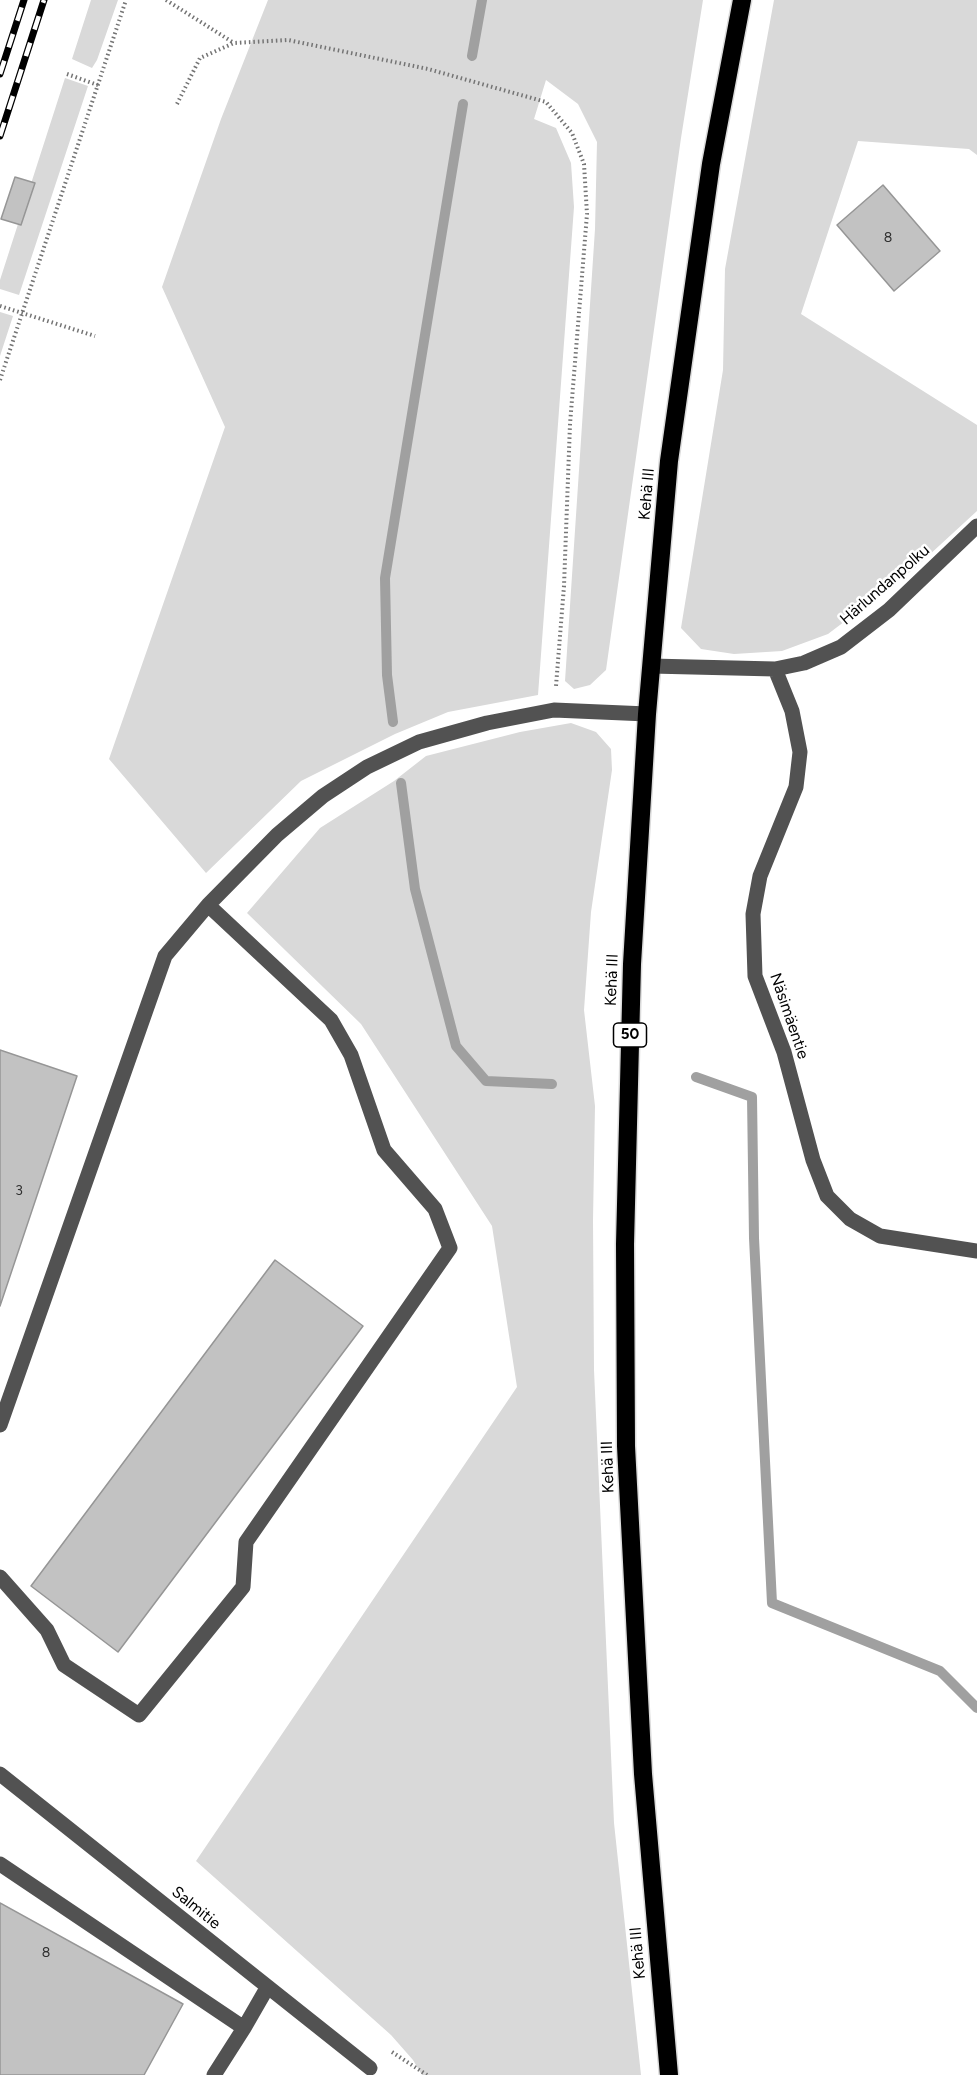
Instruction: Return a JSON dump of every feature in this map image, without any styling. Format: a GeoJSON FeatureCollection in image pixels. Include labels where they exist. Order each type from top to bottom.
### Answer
{"type":"FeatureCollection","features":[{"type":"Feature","properties":{"kind":"highway","name":"Kehä III"},"geometry":{"type":"LineString","coordinates":[[669,2075],[643,1774],[626,1446],[625,1244],[632,976],[646,714],[669,461],[711,165],[742,0]]}},
{"type":"Feature","properties":{"kind":"street","name":"Härlundanpolku"},"geometry":{"type":"LineString","coordinates":[[775,669],[804,663],[841,647],[889,610],[977,526]]}},
{"type":"Feature","properties":{"kind":"street"},"geometry":{"type":"LineString","coordinates":[[651,666],[775,669]]}},
{"type":"Feature","properties":{"kind":"street","name":"Näsimäentie"},"geometry":{"type":"LineString","coordinates":[[775,669],[792,711],[800,752],[796,788],[760,876],[756,895],[753,914],[756,976],[784,1052],[813,1160],[827,1196],[850,1219],[880,1236],[977,1251]]}},
{"type":"Feature","properties":{"kind":"street"},"geometry":{"type":"LineString","coordinates":[[0,1425],[165,956],[208,905],[276,835],[323,796],[367,767],[419,742],[487,723],[554,710],[646,714]]}},
{"type":"Feature","properties":{"kind":"street"},"geometry":{"type":"LineString","coordinates":[[0,1577],[47,1630],[64,1665],[140,1715],[243,1587],[246,1542],[450,1248],[435,1209],[384,1150],[351,1055],[331,1020],[208,905]]}},
{"type":"Feature","properties":{"kind":"street","name":"Salmitie"},"geometry":{"type":"LineString","coordinates":[[0,1774],[370,2068]]}},
{"type":"Feature","properties":{"kind":"street"},"geometry":{"type":"LineString","coordinates":[[0,1864],[244,2028]]}},
{"type":"Feature","properties":{"kind":"street"},"geometry":{"type":"LineString","coordinates":[[214,2075],[267,1988]]}},
{"type":"Feature","properties":{"kind":"path"},"geometry":{"type":"LineString","coordinates":[[0,380],[126,0]]}},
{"type":"Feature","properties":{"kind":"path"},"geometry":{"type":"LineString","coordinates":[[166,0],[234,43]]}},
{"type":"Feature","properties":{"kind":"path"},"geometry":{"type":"LineString","coordinates":[[177,104],[200,58],[234,43],[288,40],[428,69],[546,102],[572,133],[584,164],[587,214],[570,424],[564,586],[554,710]]}},
{"type":"Feature","properties":{"kind":"path"},"geometry":{"type":"LineString","coordinates":[[67,74],[98,85]]}},
{"type":"Feature","properties":{"kind":"path"},"geometry":{"type":"LineString","coordinates":[[0,306],[95,336]]}},
{"type":"Feature","properties":{"kind":"path"},"geometry":{"type":"LineString","coordinates":[[385,2047],[427,2075]]}},
{"type":"Feature","properties":{"kind":"shaded area"},"geometry":{"type":"Polygon","coordinates":[[[91,0],[118,0],[97,60],[92,68],[72,59],[91,0]]]}},
{"type":"Feature","properties":{"kind":"shaded area"},"geometry":{"type":"Polygon","coordinates":[[[268,0],[703,0],[681,138],[606,670],[590,685],[574,689],[565,681],[595,229],[597,142],[578,104],[546,80],[534,119],[556,128],[571,163],[574,207],[538,695],[448,712],[395,734],[301,781],[206,873],[109,759],[225,427],[162,287],[221,119],[268,0]]]}},
{"type":"Feature","properties":{"kind":"shaded area"},"geometry":{"type":"Polygon","coordinates":[[[774,0],[977,0],[977,155],[969,149],[858,141],[801,314],[977,425],[977,511],[915,568],[828,634],[782,651],[734,654],[701,649],[681,628],[723,370],[725,269],[774,0]]]}},
{"type":"Feature","properties":{"kind":"shaded area"},"geometry":{"type":"Polygon","coordinates":[[[65,78],[88,86],[19,295],[0,289],[0,280],[65,78]]]}},
{"type":"Feature","properties":{"kind":"shaded area"},"geometry":{"type":"Polygon","coordinates":[[[0,312],[13,316],[0,356],[0,312]]]}},
{"type":"Feature","properties":{"kind":"shaded area"},"geometry":{"type":"Polygon","coordinates":[[[571,723],[596,732],[611,749],[612,770],[591,912],[584,1010],[595,1106],[594,1370],[614,1823],[641,2075],[422,2075],[413,2060],[391,2035],[196,1861],[517,1387],[492,1226],[361,1024],[247,913],[320,828],[394,781],[426,756],[520,732],[571,723]]]}},
{"type":"Feature","properties":{"kind":"building"},"geometry":{"type":"Polygon","coordinates":[[[15,177],[35,183],[21,225],[1,219],[15,177]]]}},
{"type":"Feature","properties":{"kind":"building"},"geometry":{"type":"Polygon","coordinates":[[[883,185],[940,251],[894,291],[837,225],[883,185]]]}},
{"type":"Feature","properties":{"kind":"building"},"geometry":{"type":"Polygon","coordinates":[[[0,1050],[77,1076],[0,1306],[0,1050]]]}},
{"type":"Feature","properties":{"kind":"building"},"geometry":{"type":"Polygon","coordinates":[[[275,1260],[363,1326],[118,1652],[31,1586],[275,1260]]]}},
{"type":"Feature","properties":{"kind":"building"},"geometry":{"type":"Polygon","coordinates":[[[0,1903],[183,2004],[144,2075],[0,2075],[0,1903]]]}},
{"type":"Feature","properties":{"kind":"waterway"},"geometry":{"type":"LineString","coordinates":[[472,56],[482,0]]}},
{"type":"Feature","properties":{"kind":"waterway"},"geometry":{"type":"LineString","coordinates":[[393,722],[387,675],[385,578],[463,104]]}},
{"type":"Feature","properties":{"kind":"waterway"},"geometry":{"type":"LineString","coordinates":[[401,783],[415,889],[456,1046],[486,1081],[552,1084]]}},
{"type":"Feature","properties":{"kind":"waterway"},"geometry":{"type":"LineString","coordinates":[[696,1077],[752,1097],[754,1238],[772,1603],[940,1671],[977,1708]]}},
{"type":"Feature","properties":{"kind":"railway"},"geometry":{"type":"LineString","coordinates":[[0,74],[24,0]]}},
{"type":"Feature","properties":{"kind":"railway"},"geometry":{"type":"LineString","coordinates":[[0,136],[44,0]]}}]}
